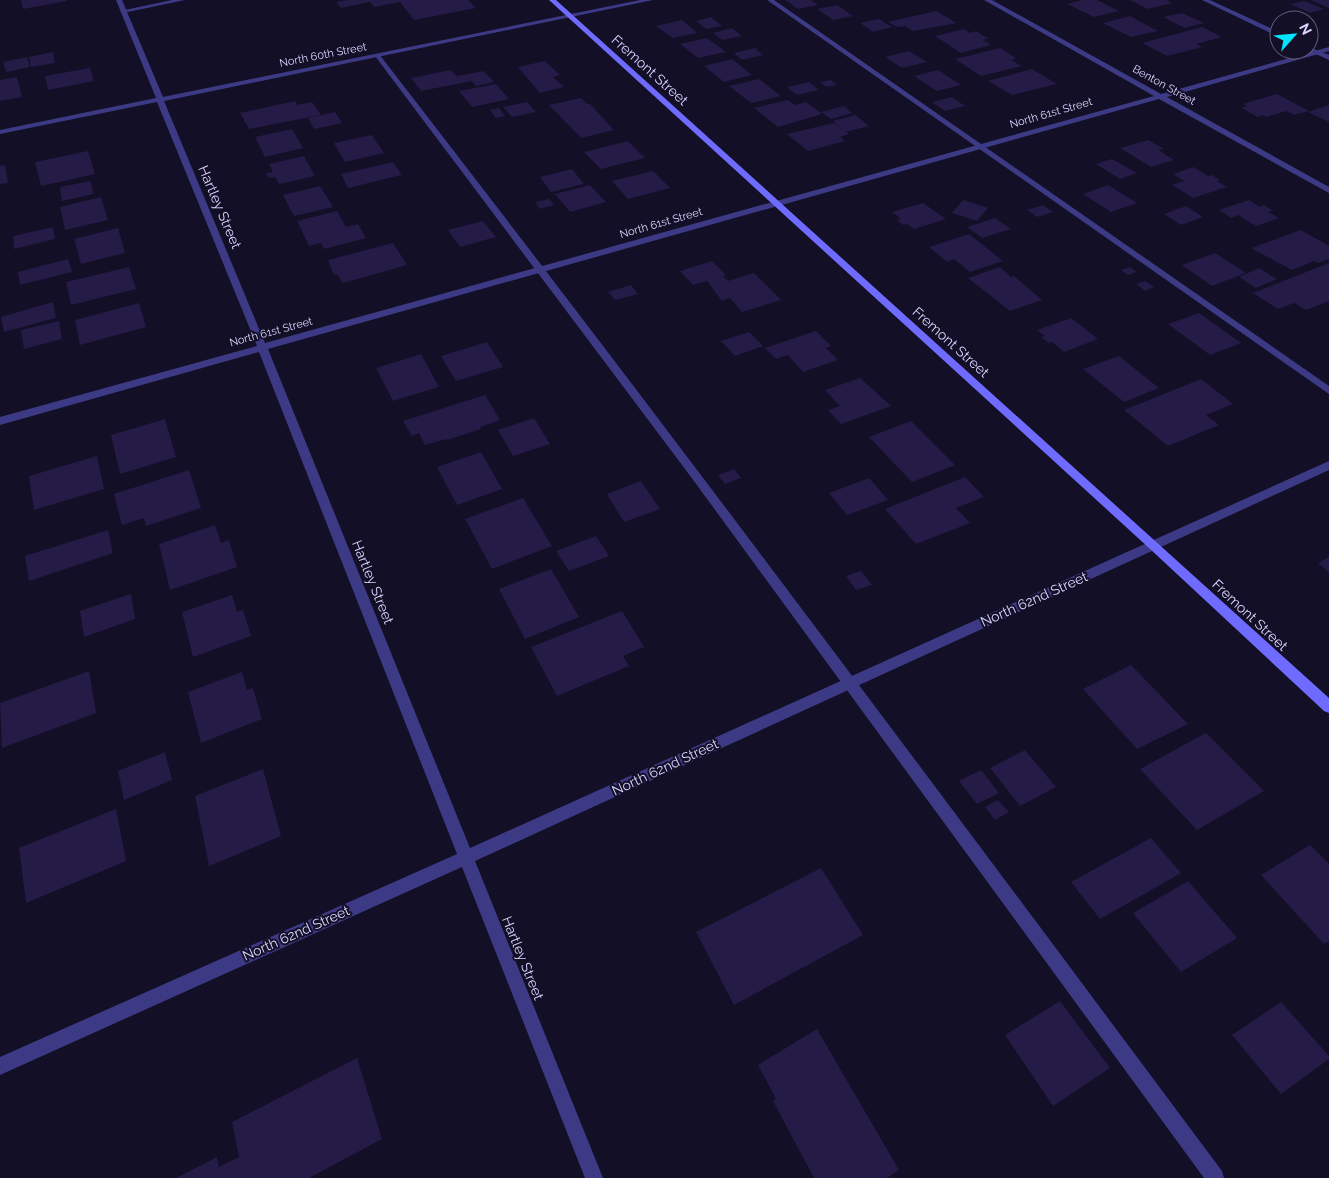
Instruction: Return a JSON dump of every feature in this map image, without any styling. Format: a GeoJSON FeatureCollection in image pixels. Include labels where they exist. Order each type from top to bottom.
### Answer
{"type":"FeatureCollection","features":[{"type":"Feature","properties":{"kind":"street"},"geometry":{"type":"LineString","coordinates":[[121,5],[182,0]]}},
{"type":"Feature","properties":{"kind":"street","name":"Fremont Street"},"geometry":{"type":"LineString","coordinates":[[552,0],[778,203],[1329,707]]}},
{"type":"Feature","properties":{"kind":"street","name":"North 60th Street"},"geometry":{"type":"LineString","coordinates":[[0,132],[650,0]]}},
{"type":"Feature","properties":{"kind":"street"},"geometry":{"type":"LineString","coordinates":[[770,0],[1329,391]]}},
{"type":"Feature","properties":{"kind":"street","name":"Benton Street"},"geometry":{"type":"LineString","coordinates":[[987,0],[1329,190]]}},
{"type":"Feature","properties":{"kind":"street"},"geometry":{"type":"LineString","coordinates":[[1205,0],[1269,30]]}},
{"type":"Feature","properties":{"kind":"street","name":"Hartley Street"},"geometry":{"type":"LineString","coordinates":[[121,5],[262,347],[467,856],[594,1178]]}},
{"type":"Feature","properties":{"kind":"street"},"geometry":{"type":"LineString","coordinates":[[377,55],[543,270],[850,682],[1215,1178]]}},
{"type":"Feature","properties":{"kind":"street","name":"North 61st Street"},"geometry":{"type":"LineString","coordinates":[[0,421],[1160,96],[1280,60]]}},
{"type":"Feature","properties":{"kind":"street","name":"North 62nd Street"},"geometry":{"type":"LineString","coordinates":[[0,1066],[1329,465]]}},
{"type":"Feature","properties":{"kind":"building"},"geometry":{"type":"Polygon","coordinates":[[[21,0],[67,0],[67,1],[23,9],[21,0]]]}},
{"type":"Feature","properties":{"kind":"building"},"geometry":{"type":"Polygon","coordinates":[[[347,0],[468,0],[476,8],[414,20],[400,2],[374,7],[370,2],[341,8],[336,2],[347,0]]]}},
{"type":"Feature","properties":{"kind":"building"},"geometry":{"type":"Polygon","coordinates":[[[785,0],[811,0],[818,5],[798,9],[785,0]]]}},
{"type":"Feature","properties":{"kind":"building"},"geometry":{"type":"Polygon","coordinates":[[[1082,0],[1097,0],[1119,11],[1094,17],[1067,4],[1082,0]]]}},
{"type":"Feature","properties":{"kind":"building"},"geometry":{"type":"Polygon","coordinates":[[[1130,0],[1167,0],[1172,3],[1148,9],[1130,0]]]}},
{"type":"Feature","properties":{"kind":"building"},"geometry":{"type":"Polygon","coordinates":[[[1310,0],[1329,0],[1329,8],[1310,0]]]}},
{"type":"Feature","properties":{"kind":"building"},"geometry":{"type":"Polygon","coordinates":[[[1304,1],[1324,9],[1303,10],[1290,4],[1304,1]]]}},
{"type":"Feature","properties":{"kind":"building"},"geometry":{"type":"Polygon","coordinates":[[[837,5],[853,16],[833,20],[817,9],[837,5]]]}},
{"type":"Feature","properties":{"kind":"building"},"geometry":{"type":"Polygon","coordinates":[[[936,11],[957,23],[913,31],[905,26],[897,27],[888,22],[936,11]]]}},
{"type":"Feature","properties":{"kind":"building"},"geometry":{"type":"Polygon","coordinates":[[[1182,13],[1204,23],[1185,28],[1163,17],[1182,13]]]}},
{"type":"Feature","properties":{"kind":"building"},"geometry":{"type":"Polygon","coordinates":[[[1130,16],[1158,31],[1131,37],[1103,23],[1130,16]]]}},
{"type":"Feature","properties":{"kind":"building"},"geometry":{"type":"Polygon","coordinates":[[[711,17],[722,26],[706,29],[696,21],[711,17]]]}},
{"type":"Feature","properties":{"kind":"building"},"geometry":{"type":"Polygon","coordinates":[[[879,19],[892,27],[873,32],[860,23],[879,19]]]}},
{"type":"Feature","properties":{"kind":"building"},"geometry":{"type":"Polygon","coordinates":[[[682,20],[697,33],[673,38],[656,26],[682,20]]]}},
{"type":"Feature","properties":{"kind":"building"},"geometry":{"type":"Polygon","coordinates":[[[1202,27],[1222,37],[1196,44],[1202,47],[1167,56],[1142,43],[1202,27]]]}},
{"type":"Feature","properties":{"kind":"building"},"geometry":{"type":"Polygon","coordinates":[[[732,28],[742,36],[722,40],[713,33],[732,28]]]}},
{"type":"Feature","properties":{"kind":"building"},"geometry":{"type":"Polygon","coordinates":[[[964,29],[970,33],[976,31],[989,39],[983,40],[991,45],[961,53],[935,36],[964,29]]]}},
{"type":"Feature","properties":{"kind":"building"},"geometry":{"type":"Polygon","coordinates":[[[707,38],[726,52],[698,58],[680,44],[707,38]]]}},
{"type":"Feature","properties":{"kind":"building"},"geometry":{"type":"Polygon","coordinates":[[[755,48],[763,55],[742,60],[734,53],[755,48]]]}},
{"type":"Feature","properties":{"kind":"building"},"geometry":{"type":"Polygon","coordinates":[[[1000,48],[1016,58],[1011,60],[1022,66],[981,76],[955,59],[1000,48]]]}},
{"type":"Feature","properties":{"kind":"building"},"geometry":{"type":"Polygon","coordinates":[[[909,51],[927,62],[902,68],[885,57],[909,51]]]}},
{"type":"Feature","properties":{"kind":"building"},"geometry":{"type":"Polygon","coordinates":[[[53,52],[55,63],[31,67],[29,57],[53,52]]]}},
{"type":"Feature","properties":{"kind":"building"},"geometry":{"type":"Polygon","coordinates":[[[27,57],[30,67],[6,72],[3,62],[27,57]]]}},
{"type":"Feature","properties":{"kind":"building"},"geometry":{"type":"Polygon","coordinates":[[[732,59],[752,75],[724,82],[704,66],[732,59]]]}},
{"type":"Feature","properties":{"kind":"building"},"geometry":{"type":"Polygon","coordinates":[[[545,61],[560,75],[553,77],[564,87],[540,93],[518,67],[545,61]]]}},
{"type":"Feature","properties":{"kind":"building"},"geometry":{"type":"Polygon","coordinates":[[[90,68],[94,81],[48,90],[45,76],[90,68]]]}},
{"type":"Feature","properties":{"kind":"building"},"geometry":{"type":"Polygon","coordinates":[[[1032,69],[1057,84],[1012,95],[988,81],[1032,69]]]}},
{"type":"Feature","properties":{"kind":"building"},"geometry":{"type":"Polygon","coordinates":[[[451,70],[457,76],[484,71],[494,82],[476,86],[472,81],[421,91],[411,78],[451,70]]]}},
{"type":"Feature","properties":{"kind":"building"},"geometry":{"type":"Polygon","coordinates":[[[938,70],[961,85],[937,91],[914,76],[938,70]]]}},
{"type":"Feature","properties":{"kind":"building"},"geometry":{"type":"Polygon","coordinates":[[[17,77],[22,97],[0,101],[0,80],[17,77]]]}},
{"type":"Feature","properties":{"kind":"building"},"geometry":{"type":"Polygon","coordinates":[[[759,79],[781,96],[751,103],[729,86],[759,79]]]}},
{"type":"Feature","properties":{"kind":"building"},"geometry":{"type":"Polygon","coordinates":[[[831,80],[837,85],[826,87],[820,82],[831,80]]]}},
{"type":"Feature","properties":{"kind":"building"},"geometry":{"type":"Polygon","coordinates":[[[809,82],[819,90],[797,95],[787,87],[809,82]]]}},
{"type":"Feature","properties":{"kind":"building"},"geometry":{"type":"Polygon","coordinates":[[[496,84],[509,99],[472,107],[459,91],[496,84]]]}},
{"type":"Feature","properties":{"kind":"building"},"geometry":{"type":"Polygon","coordinates":[[[1277,94],[1309,111],[1294,115],[1286,111],[1266,117],[1263,115],[1258,117],[1241,108],[1247,106],[1243,104],[1277,94]]]}},
{"type":"Feature","properties":{"kind":"building"},"geometry":{"type":"Polygon","coordinates":[[[952,97],[965,106],[945,111],[932,102],[952,97]]]}},
{"type":"Feature","properties":{"kind":"building"},"geometry":{"type":"Polygon","coordinates":[[[581,98],[587,104],[590,104],[614,130],[581,138],[549,105],[581,98]]]}},
{"type":"Feature","properties":{"kind":"building"},"geometry":{"type":"Polygon","coordinates":[[[788,100],[795,105],[806,102],[822,114],[778,127],[754,108],[788,100]]]}},
{"type":"Feature","properties":{"kind":"building"},"geometry":{"type":"Polygon","coordinates":[[[295,101],[297,105],[312,102],[321,115],[249,129],[240,113],[295,101]]]}},
{"type":"Feature","properties":{"kind":"building"},"geometry":{"type":"Polygon","coordinates":[[[527,102],[536,112],[512,117],[503,107],[527,102]]]}},
{"type":"Feature","properties":{"kind":"building"},"geometry":{"type":"Polygon","coordinates":[[[1329,105],[1329,122],[1308,112],[1329,105]]]}},
{"type":"Feature","properties":{"kind":"building"},"geometry":{"type":"Polygon","coordinates":[[[844,106],[852,113],[831,119],[821,112],[844,106]]]}},
{"type":"Feature","properties":{"kind":"building"},"geometry":{"type":"Polygon","coordinates":[[[499,108],[505,116],[496,118],[490,110],[499,108]]]}},
{"type":"Feature","properties":{"kind":"building"},"geometry":{"type":"Polygon","coordinates":[[[335,112],[342,123],[314,129],[308,118],[335,112]]]}},
{"type":"Feature","properties":{"kind":"building"},"geometry":{"type":"Polygon","coordinates":[[[855,115],[869,126],[846,132],[849,134],[840,137],[845,141],[808,151],[787,134],[834,123],[844,131],[833,121],[855,115]]]}},
{"type":"Feature","properties":{"kind":"building"},"geometry":{"type":"Polygon","coordinates":[[[292,129],[303,148],[265,157],[255,137],[292,129]]]}},
{"type":"Feature","properties":{"kind":"building"},"geometry":{"type":"Polygon","coordinates":[[[372,135],[384,153],[345,162],[334,143],[372,135]]]}},
{"type":"Feature","properties":{"kind":"building"},"geometry":{"type":"Polygon","coordinates":[[[1148,140],[1164,149],[1158,150],[1174,160],[1151,167],[1120,148],[1148,140]]]}},
{"type":"Feature","properties":{"kind":"building"},"geometry":{"type":"Polygon","coordinates":[[[628,141],[645,158],[601,169],[584,152],[628,141]]]}},
{"type":"Feature","properties":{"kind":"building"},"geometry":{"type":"Polygon","coordinates":[[[88,151],[95,174],[41,186],[35,162],[88,151]]]}},
{"type":"Feature","properties":{"kind":"building"},"geometry":{"type":"Polygon","coordinates":[[[304,156],[315,176],[279,184],[275,177],[269,178],[266,173],[273,172],[269,164],[304,156]]]}},
{"type":"Feature","properties":{"kind":"building"},"geometry":{"type":"Polygon","coordinates":[[[1112,159],[1137,173],[1120,179],[1096,164],[1112,159]]]}},
{"type":"Feature","properties":{"kind":"building"},"geometry":{"type":"Polygon","coordinates":[[[393,162],[402,175],[348,188],[341,174],[393,162]]]}},
{"type":"Feature","properties":{"kind":"building"},"geometry":{"type":"Polygon","coordinates":[[[5,165],[8,183],[0,184],[0,166],[5,165]]]}},
{"type":"Feature","properties":{"kind":"building"},"geometry":{"type":"Polygon","coordinates":[[[1193,167],[1208,176],[1212,175],[1220,180],[1217,181],[1227,187],[1193,198],[1172,185],[1184,181],[1173,174],[1193,167]]]}},
{"type":"Feature","properties":{"kind":"building"},"geometry":{"type":"Polygon","coordinates":[[[572,169],[584,184],[551,192],[540,177],[572,169]]]}},
{"type":"Feature","properties":{"kind":"building"},"geometry":{"type":"Polygon","coordinates":[[[653,171],[670,188],[628,199],[612,181],[653,171]]]}},
{"type":"Feature","properties":{"kind":"building"},"geometry":{"type":"Polygon","coordinates":[[[91,181],[93,194],[62,201],[60,187],[91,181]]]}},
{"type":"Feature","properties":{"kind":"building"},"geometry":{"type":"Polygon","coordinates":[[[590,185],[606,202],[570,212],[555,194],[590,185]]]}},
{"type":"Feature","properties":{"kind":"building"},"geometry":{"type":"Polygon","coordinates":[[[1108,185],[1137,203],[1111,212],[1083,194],[1108,185]]]}},
{"type":"Feature","properties":{"kind":"building"},"geometry":{"type":"Polygon","coordinates":[[[320,186],[333,207],[294,216],[283,195],[320,186]]]}},
{"type":"Feature","properties":{"kind":"building"},"geometry":{"type":"Polygon","coordinates":[[[101,197],[108,220],[65,230],[60,207],[101,197]]]}},
{"type":"Feature","properties":{"kind":"building"},"geometry":{"type":"Polygon","coordinates":[[[549,199],[554,205],[540,209],[535,202],[549,199]]]}},
{"type":"Feature","properties":{"kind":"building"},"geometry":{"type":"Polygon","coordinates":[[[963,200],[988,208],[977,221],[952,213],[963,200]]]}},
{"type":"Feature","properties":{"kind":"building"},"geometry":{"type":"Polygon","coordinates":[[[1249,200],[1260,207],[1264,205],[1273,211],[1268,212],[1279,218],[1256,226],[1238,215],[1231,218],[1219,210],[1249,200]]]}},
{"type":"Feature","properties":{"kind":"building"},"geometry":{"type":"Polygon","coordinates":[[[923,203],[946,219],[914,229],[907,224],[903,225],[897,220],[901,219],[892,212],[923,203]]]}},
{"type":"Feature","properties":{"kind":"building"},"geometry":{"type":"Polygon","coordinates":[[[1043,205],[1053,212],[1037,217],[1027,210],[1043,205]]]}},
{"type":"Feature","properties":{"kind":"building"},"geometry":{"type":"Polygon","coordinates":[[[1186,206],[1203,217],[1181,225],[1164,214],[1186,206]]]}},
{"type":"Feature","properties":{"kind":"building"},"geometry":{"type":"Polygon","coordinates":[[[337,211],[346,227],[358,224],[366,238],[324,249],[321,243],[309,246],[297,221],[337,211]]]}},
{"type":"Feature","properties":{"kind":"building"},"geometry":{"type":"Polygon","coordinates":[[[995,218],[1011,229],[982,238],[967,227],[995,218]]]}},
{"type":"Feature","properties":{"kind":"building"},"geometry":{"type":"Polygon","coordinates":[[[483,221],[496,237],[460,247],[448,230],[483,221]]]}},
{"type":"Feature","properties":{"kind":"building"},"geometry":{"type":"Polygon","coordinates":[[[53,227],[55,239],[14,249],[13,236],[53,227]]]}},
{"type":"Feature","properties":{"kind":"building"},"geometry":{"type":"Polygon","coordinates":[[[118,228],[125,253],[81,264],[74,239],[118,228]]]}},
{"type":"Feature","properties":{"kind":"building"},"geometry":{"type":"Polygon","coordinates":[[[1301,230],[1329,246],[1329,259],[1318,263],[1314,261],[1292,270],[1251,248],[1301,230]]]}},
{"type":"Feature","properties":{"kind":"building"},"geometry":{"type":"Polygon","coordinates":[[[969,234],[1003,261],[970,272],[954,259],[947,262],[929,247],[969,234]]]}},
{"type":"Feature","properties":{"kind":"building"},"geometry":{"type":"Polygon","coordinates":[[[393,243],[407,265],[343,283],[337,274],[334,275],[328,260],[393,243]]]}},
{"type":"Feature","properties":{"kind":"building"},"geometry":{"type":"Polygon","coordinates":[[[1215,253],[1246,273],[1212,286],[1182,265],[1215,253]]]}},
{"type":"Feature","properties":{"kind":"building"},"geometry":{"type":"Polygon","coordinates":[[[68,259],[72,272],[20,285],[18,272],[68,259]]]}},
{"type":"Feature","properties":{"kind":"building"},"geometry":{"type":"Polygon","coordinates":[[[712,261],[726,275],[723,276],[728,281],[754,273],[781,300],[742,312],[730,298],[722,301],[707,281],[693,285],[680,271],[712,261]]]}},
{"type":"Feature","properties":{"kind":"building"},"geometry":{"type":"Polygon","coordinates":[[[1329,263],[1329,301],[1306,310],[1294,303],[1278,309],[1253,293],[1329,263]]]}},
{"type":"Feature","properties":{"kind":"building"},"geometry":{"type":"Polygon","coordinates":[[[129,267],[136,289],[71,305],[66,282],[129,267]]]}},
{"type":"Feature","properties":{"kind":"building"},"geometry":{"type":"Polygon","coordinates":[[[1000,267],[1011,277],[1014,276],[1042,300],[1010,311],[968,278],[1000,267]]]}},
{"type":"Feature","properties":{"kind":"building"},"geometry":{"type":"Polygon","coordinates":[[[1130,267],[1137,272],[1128,275],[1121,270],[1130,267]]]}},
{"type":"Feature","properties":{"kind":"building"},"geometry":{"type":"Polygon","coordinates":[[[1259,268],[1277,279],[1256,288],[1239,277],[1259,268]]]}},
{"type":"Feature","properties":{"kind":"building"},"geometry":{"type":"Polygon","coordinates":[[[1145,281],[1154,287],[1145,291],[1136,284],[1145,281]]]}},
{"type":"Feature","properties":{"kind":"building"},"geometry":{"type":"Polygon","coordinates":[[[631,285],[638,294],[615,300],[608,292],[631,285]]]}},
{"type":"Feature","properties":{"kind":"building"},"geometry":{"type":"Polygon","coordinates":[[[53,302],[56,318],[4,332],[1,317],[53,302]]]}},
{"type":"Feature","properties":{"kind":"building"},"geometry":{"type":"Polygon","coordinates":[[[139,303],[146,327],[80,345],[75,320],[139,303]]]}},
{"type":"Feature","properties":{"kind":"building"},"geometry":{"type":"Polygon","coordinates":[[[1199,313],[1241,343],[1210,355],[1168,324],[1199,313]]]}},
{"type":"Feature","properties":{"kind":"building"},"geometry":{"type":"Polygon","coordinates":[[[1071,318],[1098,339],[1064,352],[1052,342],[1049,343],[1041,337],[1045,336],[1037,330],[1071,318]]]}},
{"type":"Feature","properties":{"kind":"building"},"geometry":{"type":"Polygon","coordinates":[[[59,321],[62,339],[24,349],[21,330],[59,321]]]}},
{"type":"Feature","properties":{"kind":"building"},"geometry":{"type":"Polygon","coordinates":[[[816,331],[831,346],[826,348],[838,360],[803,372],[788,355],[776,359],[765,348],[816,331]]]}},
{"type":"Feature","properties":{"kind":"building"},"geometry":{"type":"Polygon","coordinates":[[[749,332],[763,346],[735,356],[721,341],[749,332]]]}},
{"type":"Feature","properties":{"kind":"building"},"geometry":{"type":"Polygon","coordinates":[[[487,342],[503,367],[456,381],[441,356],[487,342]]]}},
{"type":"Feature","properties":{"kind":"building"},"geometry":{"type":"Polygon","coordinates":[[[421,354],[439,387],[393,401],[376,368],[421,354]]]}},
{"type":"Feature","properties":{"kind":"building"},"geometry":{"type":"Polygon","coordinates":[[[1119,356],[1159,388],[1124,402],[1083,369],[1119,356]]]}},
{"type":"Feature","properties":{"kind":"building"},"geometry":{"type":"Polygon","coordinates":[[[860,378],[891,406],[841,424],[828,410],[840,406],[825,390],[860,378]]]}},
{"type":"Feature","properties":{"kind":"building"},"geometry":{"type":"Polygon","coordinates":[[[1201,379],[1233,404],[1206,415],[1219,425],[1168,446],[1124,410],[1201,379]]]}},
{"type":"Feature","properties":{"kind":"building"},"geometry":{"type":"Polygon","coordinates":[[[485,395],[500,420],[480,427],[481,429],[447,440],[425,445],[419,433],[412,436],[403,421],[485,395]]]}},
{"type":"Feature","properties":{"kind":"building"},"geometry":{"type":"Polygon","coordinates":[[[534,418],[550,444],[513,456],[498,430],[534,418]]]}},
{"type":"Feature","properties":{"kind":"building"},"geometry":{"type":"Polygon","coordinates":[[[165,419],[176,457],[120,474],[111,435],[165,419]]]}},
{"type":"Feature","properties":{"kind":"building"},"geometry":{"type":"Polygon","coordinates":[[[911,421],[955,465],[912,482],[869,437],[911,421]]]}},
{"type":"Feature","properties":{"kind":"building"},"geometry":{"type":"Polygon","coordinates":[[[481,452],[502,489],[457,505],[437,467],[481,452]]]}},
{"type":"Feature","properties":{"kind":"building"},"geometry":{"type":"Polygon","coordinates":[[[97,456],[104,489],[34,510],[29,476],[97,456]]]}},
{"type":"Feature","properties":{"kind":"building"},"geometry":{"type":"Polygon","coordinates":[[[734,469],[741,478],[725,484],[718,475],[734,469]]]}},
{"type":"Feature","properties":{"kind":"building"},"geometry":{"type":"Polygon","coordinates":[[[189,470],[201,508],[146,526],[144,518],[122,525],[114,494],[189,470]]]}},
{"type":"Feature","properties":{"kind":"building"},"geometry":{"type":"Polygon","coordinates":[[[965,477],[984,497],[956,508],[970,523],[916,544],[885,509],[965,477]]]}},
{"type":"Feature","properties":{"kind":"building"},"geometry":{"type":"Polygon","coordinates":[[[869,478],[888,500],[847,515],[829,493],[869,478]]]}},
{"type":"Feature","properties":{"kind":"building"},"geometry":{"type":"Polygon","coordinates":[[[641,481],[660,509],[624,522],[607,494],[641,481]]]}},
{"type":"Feature","properties":{"kind":"building"},"geometry":{"type":"Polygon","coordinates":[[[523,498],[552,546],[492,569],[465,519],[523,498]]]}},
{"type":"Feature","properties":{"kind":"building"},"geometry":{"type":"Polygon","coordinates":[[[215,525],[221,543],[229,540],[237,567],[170,590],[159,544],[215,525]]]}},
{"type":"Feature","properties":{"kind":"building"},"geometry":{"type":"Polygon","coordinates":[[[108,530],[113,553],[29,581],[25,556],[108,530]]]}},
{"type":"Feature","properties":{"kind":"building"},"geometry":{"type":"Polygon","coordinates":[[[596,536],[609,556],[569,571],[556,551],[596,536]]]}},
{"type":"Feature","properties":{"kind":"building"},"geometry":{"type":"Polygon","coordinates":[[[1329,557],[1329,572],[1318,563],[1329,557]]]}},
{"type":"Feature","properties":{"kind":"building"},"geometry":{"type":"Polygon","coordinates":[[[551,569],[579,617],[525,639],[499,589],[551,569]]]}},
{"type":"Feature","properties":{"kind":"building"},"geometry":{"type":"Polygon","coordinates":[[[861,571],[872,585],[856,590],[846,576],[861,571]]]}},
{"type":"Feature","properties":{"kind":"building"},"geometry":{"type":"Polygon","coordinates":[[[131,594],[135,619],[84,637],[80,611],[131,594]]]}},
{"type":"Feature","properties":{"kind":"building"},"geometry":{"type":"Polygon","coordinates":[[[232,595],[237,612],[243,610],[251,636],[193,657],[182,612],[232,595]]]}},
{"type":"Feature","properties":{"kind":"building"},"geometry":{"type":"Polygon","coordinates":[[[622,611],[644,647],[623,656],[629,666],[557,696],[531,647],[622,611]]]}},
{"type":"Feature","properties":{"kind":"building"},"geometry":{"type":"Polygon","coordinates":[[[1131,665],[1188,724],[1137,749],[1083,689],[1131,665]]]}},
{"type":"Feature","properties":{"kind":"building"},"geometry":{"type":"Polygon","coordinates":[[[89,671],[96,713],[2,748],[0,703],[89,671]]]}},
{"type":"Feature","properties":{"kind":"building"},"geometry":{"type":"Polygon","coordinates":[[[242,672],[247,690],[253,688],[262,719],[201,743],[188,692],[242,672]]]}},
{"type":"Feature","properties":{"kind":"building"},"geometry":{"type":"Polygon","coordinates":[[[1206,733],[1264,791],[1197,830],[1140,769],[1206,733]]]}},
{"type":"Feature","properties":{"kind":"building"},"geometry":{"type":"Polygon","coordinates":[[[1025,750],[1056,787],[1020,806],[990,768],[1025,750]]]}},
{"type":"Feature","properties":{"kind":"building"},"geometry":{"type":"Polygon","coordinates":[[[165,752],[172,780],[124,800],[118,771],[165,752]]]}},
{"type":"Feature","properties":{"kind":"building"},"geometry":{"type":"Polygon","coordinates":[[[263,769],[281,836],[209,866],[195,796],[263,769]]]}},
{"type":"Feature","properties":{"kind":"building"},"geometry":{"type":"Polygon","coordinates":[[[981,770],[999,793],[977,804],[959,781],[981,770]]]}},
{"type":"Feature","properties":{"kind":"building"},"geometry":{"type":"Polygon","coordinates":[[[998,800],[1009,812],[995,820],[985,807],[998,800]]]}},
{"type":"Feature","properties":{"kind":"building"},"geometry":{"type":"Polygon","coordinates":[[[116,809],[126,861],[26,903],[19,848],[116,809]]]}},
{"type":"Feature","properties":{"kind":"building"},"geometry":{"type":"Polygon","coordinates":[[[1151,838],[1181,873],[1100,919],[1071,882],[1151,838]]]}},
{"type":"Feature","properties":{"kind":"building"},"geometry":{"type":"Polygon","coordinates":[[[1310,845],[1329,864],[1329,941],[1324,944],[1261,875],[1310,845]]]}},
{"type":"Feature","properties":{"kind":"building"},"geometry":{"type":"Polygon","coordinates":[[[821,868],[863,935],[734,1005],[696,932],[821,868]]]}},
{"type":"Feature","properties":{"kind":"building"},"geometry":{"type":"Polygon","coordinates":[[[1188,881],[1237,938],[1181,972],[1133,913],[1188,881]]]}},
{"type":"Feature","properties":{"kind":"building"},"geometry":{"type":"Polygon","coordinates":[[[1060,1001],[1110,1068],[1053,1106],[1005,1035],[1060,1001]]]}},
{"type":"Feature","properties":{"kind":"building"},"geometry":{"type":"Polygon","coordinates":[[[1281,1002],[1329,1056],[1329,1059],[1281,1094],[1232,1035],[1281,1002]]]}},
{"type":"Feature","properties":{"kind":"building"},"geometry":{"type":"Polygon","coordinates":[[[817,1029],[899,1170],[887,1178],[814,1178],[773,1101],[776,1099],[758,1065],[817,1029]]]}},
{"type":"Feature","properties":{"kind":"building"},"geometry":{"type":"Polygon","coordinates":[[[357,1058],[382,1139],[309,1178],[176,1178],[217,1157],[219,1167],[239,1157],[232,1122],[357,1058]]]}}]}
